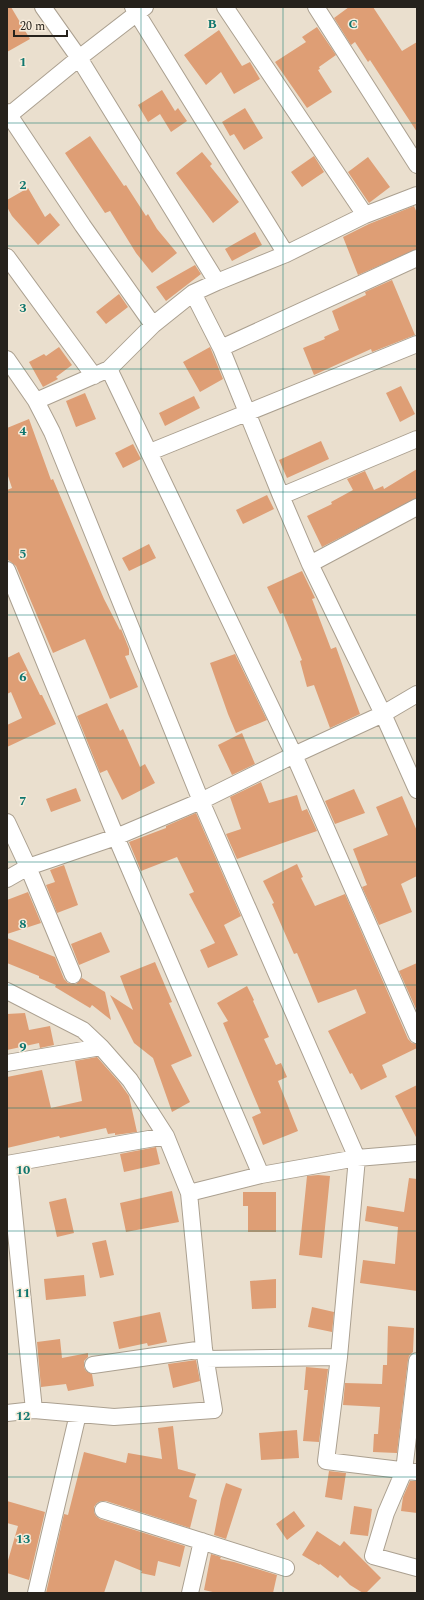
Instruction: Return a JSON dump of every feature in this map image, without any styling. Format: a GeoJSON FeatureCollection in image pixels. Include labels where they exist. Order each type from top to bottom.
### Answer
{"type":"FeatureCollection","features":[{"type":"Feature","properties":{"kind":"street"},"geometry":{"type":"LineString","coordinates":[[43,7],[79,58],[216,282]]}},
{"type":"Feature","properties":{"kind":"street"},"geometry":{"type":"LineString","coordinates":[[225,7],[365,215]]}},
{"type":"Feature","properties":{"kind":"street"},"geometry":{"type":"LineString","coordinates":[[316,7],[417,165]]}},
{"type":"Feature","properties":{"kind":"street"},"geometry":{"type":"LineString","coordinates":[[153,325],[82,226],[8,115],[139,9],[286,254]]}},
{"type":"Feature","properties":{"kind":"street"},"geometry":{"type":"LineString","coordinates":[[36,401],[109,369],[153,325],[193,293],[216,282],[286,254],[365,215],[417,195]]}},
{"type":"Feature","properties":{"kind":"street"},"geometry":{"type":"LineString","coordinates":[[7,256],[94,376]]}},
{"type":"Feature","properties":{"kind":"street"},"geometry":{"type":"LineString","coordinates":[[221,348],[417,258]]}},
{"type":"Feature","properties":{"kind":"street"},"geometry":{"type":"LineString","coordinates":[[193,293],[221,348],[310,564],[383,714],[417,790]]}},
{"type":"Feature","properties":{"kind":"street"},"geometry":{"type":"LineString","coordinates":[[150,452],[417,344]]}},
{"type":"Feature","properties":{"kind":"street"},"geometry":{"type":"LineString","coordinates":[[7,359],[36,401],[52,432],[201,801],[357,1158],[339,1357],[326,1461],[410,1472]]}},
{"type":"Feature","properties":{"kind":"street"},"geometry":{"type":"LineString","coordinates":[[109,369],[294,755],[417,1035]]}},
{"type":"Feature","properties":{"kind":"street"},"geometry":{"type":"LineString","coordinates":[[281,496],[417,439]]}},
{"type":"Feature","properties":{"kind":"street"},"geometry":{"type":"LineString","coordinates":[[310,564],[417,507]]}},
{"type":"Feature","properties":{"kind":"street"},"geometry":{"type":"LineString","coordinates":[[7,570],[116,837],[261,1175]]}},
{"type":"Feature","properties":{"kind":"street"},"geometry":{"type":"LineString","coordinates":[[7,879],[28,867],[116,837],[201,801],[294,755],[383,714],[417,694]]}},
{"type":"Feature","properties":{"kind":"street"},"geometry":{"type":"LineString","coordinates":[[7,822],[28,867],[73,975]]}},
{"type":"Feature","properties":{"kind":"street"},"geometry":{"type":"LineString","coordinates":[[7,991],[83,1030],[101,1047],[130,1080],[166,1136],[189,1193],[205,1354],[214,1410],[114,1417],[34,1410],[7,1413]]}},
{"type":"Feature","properties":{"kind":"street"},"geometry":{"type":"LineString","coordinates":[[7,1063],[101,1047]]}},
{"type":"Feature","properties":{"kind":"street"},"geometry":{"type":"LineString","coordinates":[[34,1410],[8,1164],[166,1136]]}},
{"type":"Feature","properties":{"kind":"street"},"geometry":{"type":"LineString","coordinates":[[189,1193],[261,1175],[357,1158],[417,1153]]}},
{"type":"Feature","properties":{"kind":"street"},"geometry":{"type":"LineString","coordinates":[[93,1365],[205,1354],[339,1357]]}},
{"type":"Feature","properties":{"kind":"street"},"geometry":{"type":"LineString","coordinates":[[417,1361],[410,1472],[386,1513],[373,1556],[417,1568]]}},
{"type":"Feature","properties":{"kind":"street"},"geometry":{"type":"LineString","coordinates":[[36,1593],[78,1414]]}},
{"type":"Feature","properties":{"kind":"street"},"geometry":{"type":"LineString","coordinates":[[103,1510],[286,1568]]}},
{"type":"Feature","properties":{"kind":"street"},"geometry":{"type":"LineString","coordinates":[[190,1593],[202,1541]]}},
{"type":"Feature","properties":{"kind":"building"},"geometry":{"type":"Polygon","coordinates":[[[7,7],[11,7],[30,39],[7,52],[7,7]]]}},
{"type":"Feature","properties":{"kind":"building"},"geometry":{"type":"Polygon","coordinates":[[[349,7],[373,7],[402,51],[417,42],[417,132],[370,60],[368,62],[355,42],[351,45],[334,18],[349,7]]]}},
{"type":"Feature","properties":{"kind":"building"},"geometry":{"type":"Polygon","coordinates":[[[317,27],[336,55],[319,67],[320,69],[318,70],[332,92],[307,108],[275,62],[306,42],[302,37],[317,27]]]}},
{"type":"Feature","properties":{"kind":"building"},"geometry":{"type":"Polygon","coordinates":[[[219,30],[242,66],[250,62],[260,79],[234,94],[221,72],[206,85],[184,55],[219,30]]]}},
{"type":"Feature","properties":{"kind":"building"},"geometry":{"type":"Polygon","coordinates":[[[162,90],[175,111],[178,108],[187,121],[171,132],[160,114],[148,122],[138,105],[162,90]]]}},
{"type":"Feature","properties":{"kind":"building"},"geometry":{"type":"Polygon","coordinates":[[[245,108],[263,138],[244,150],[234,134],[230,136],[222,122],[245,108]]]}},
{"type":"Feature","properties":{"kind":"building"},"geometry":{"type":"Polygon","coordinates":[[[90,136],[124,186],[126,185],[146,216],[148,214],[157,229],[177,253],[152,273],[136,253],[110,211],[105,213],[65,153],[90,136]]]}},
{"type":"Feature","properties":{"kind":"building"},"geometry":{"type":"Polygon","coordinates":[[[202,152],[212,164],[210,166],[239,202],[213,223],[176,173],[202,152]]]}},
{"type":"Feature","properties":{"kind":"building"},"geometry":{"type":"Polygon","coordinates":[[[314,156],[324,172],[302,187],[291,172],[314,156]]]}},
{"type":"Feature","properties":{"kind":"building"},"geometry":{"type":"Polygon","coordinates":[[[368,157],[390,187],[369,203],[348,172],[368,157]]]}},
{"type":"Feature","properties":{"kind":"building"},"geometry":{"type":"Polygon","coordinates":[[[28,188],[45,217],[50,213],[60,225],[38,245],[12,216],[7,207],[7,200],[28,188]]]}},
{"type":"Feature","properties":{"kind":"building"},"geometry":{"type":"Polygon","coordinates":[[[414,206],[417,213],[417,249],[358,275],[343,237],[369,224],[414,206]]]}},
{"type":"Feature","properties":{"kind":"building"},"geometry":{"type":"Polygon","coordinates":[[[255,232],[262,245],[232,261],[225,249],[255,232]]]}},
{"type":"Feature","properties":{"kind":"building"},"geometry":{"type":"Polygon","coordinates":[[[195,265],[201,274],[166,301],[156,287],[195,265]]]}},
{"type":"Feature","properties":{"kind":"building"},"geometry":{"type":"Polygon","coordinates":[[[392,280],[415,335],[372,352],[371,349],[314,375],[303,348],[325,339],[324,337],[339,330],[332,311],[366,295],[365,292],[392,280]]]}},
{"type":"Feature","properties":{"kind":"building"},"geometry":{"type":"Polygon","coordinates":[[[119,294],[128,307],[106,324],[96,312],[119,294]]]}},
{"type":"Feature","properties":{"kind":"building"},"geometry":{"type":"Polygon","coordinates":[[[59,347],[72,365],[56,377],[58,379],[43,387],[29,362],[44,354],[46,356],[59,347]]]}},
{"type":"Feature","properties":{"kind":"building"},"geometry":{"type":"Polygon","coordinates":[[[210,347],[223,379],[200,392],[183,362],[210,347]]]}},
{"type":"Feature","properties":{"kind":"building"},"geometry":{"type":"Polygon","coordinates":[[[401,386],[415,414],[400,422],[386,393],[401,386]]]}},
{"type":"Feature","properties":{"kind":"building"},"geometry":{"type":"Polygon","coordinates":[[[85,393],[96,419],[76,427],[66,401],[85,393]]]}},
{"type":"Feature","properties":{"kind":"building"},"geometry":{"type":"Polygon","coordinates":[[[194,396],[200,408],[165,426],[159,413],[194,396]]]}},
{"type":"Feature","properties":{"kind":"building"},"geometry":{"type":"Polygon","coordinates":[[[29,419],[51,480],[53,479],[104,599],[120,630],[121,629],[129,649],[129,655],[125,656],[138,687],[110,699],[85,639],[53,653],[16,566],[7,559],[7,490],[12,488],[7,473],[7,428],[29,419]]]}},
{"type":"Feature","properties":{"kind":"building"},"geometry":{"type":"Polygon","coordinates":[[[321,441],[329,459],[287,478],[279,460],[321,441]]]}},
{"type":"Feature","properties":{"kind":"building"},"geometry":{"type":"Polygon","coordinates":[[[133,444],[141,459],[123,468],[115,453],[133,444]]]}},
{"type":"Feature","properties":{"kind":"building"},"geometry":{"type":"Polygon","coordinates":[[[417,469],[417,498],[322,547],[307,516],[332,504],[331,502],[353,490],[347,479],[365,471],[374,490],[383,486],[384,489],[417,469]]]}},
{"type":"Feature","properties":{"kind":"building"},"geometry":{"type":"Polygon","coordinates":[[[267,495],[274,509],[243,524],[236,510],[267,495]]]}},
{"type":"Feature","properties":{"kind":"building"},"geometry":{"type":"Polygon","coordinates":[[[149,544],[156,558],[129,571],[122,558],[149,544]]]}},
{"type":"Feature","properties":{"kind":"building"},"geometry":{"type":"Polygon","coordinates":[[[302,571],[315,598],[312,599],[331,649],[336,647],[360,714],[330,728],[314,685],[307,687],[300,661],[302,660],[283,613],[280,614],[267,587],[302,571]]]}},
{"type":"Feature","properties":{"kind":"building"},"geometry":{"type":"Polygon","coordinates":[[[19,652],[56,724],[7,747],[7,725],[22,718],[11,692],[7,694],[7,658],[19,652]]]}},
{"type":"Feature","properties":{"kind":"building"},"geometry":{"type":"Polygon","coordinates":[[[235,654],[267,720],[236,733],[210,663],[235,654]]]}},
{"type":"Feature","properties":{"kind":"building"},"geometry":{"type":"Polygon","coordinates":[[[107,703],[120,731],[123,729],[140,767],[145,764],[155,783],[122,800],[107,770],[100,773],[77,716],[107,703]]]}},
{"type":"Feature","properties":{"kind":"building"},"geometry":{"type":"Polygon","coordinates":[[[242,733],[255,764],[232,775],[218,745],[242,733]]]}},
{"type":"Feature","properties":{"kind":"building"},"geometry":{"type":"Polygon","coordinates":[[[261,782],[269,803],[297,795],[302,811],[307,809],[317,831],[237,859],[226,834],[241,829],[230,797],[261,782]]]}},
{"type":"Feature","properties":{"kind":"building"},"geometry":{"type":"Polygon","coordinates":[[[76,788],[81,801],[51,812],[46,799],[76,788]]]}},
{"type":"Feature","properties":{"kind":"building"},"geometry":{"type":"Polygon","coordinates":[[[354,789],[365,813],[335,824],[325,801],[354,789]]]}},
{"type":"Feature","properties":{"kind":"building"},"geometry":{"type":"Polygon","coordinates":[[[402,796],[417,831],[417,876],[401,884],[412,912],[379,925],[362,887],[367,885],[353,849],[388,835],[376,807],[402,796]]]}},
{"type":"Feature","properties":{"kind":"building"},"geometry":{"type":"Polygon","coordinates":[[[196,813],[241,916],[224,925],[238,955],[208,968],[200,950],[215,943],[189,894],[194,892],[177,857],[141,871],[129,842],[166,828],[166,826],[196,813]]]}},
{"type":"Feature","properties":{"kind":"building"},"geometry":{"type":"Polygon","coordinates":[[[297,864],[303,877],[301,878],[315,906],[345,894],[408,1039],[412,1043],[417,1044],[417,1048],[382,1065],[387,1077],[361,1090],[352,1073],[350,1074],[328,1031],[366,1013],[356,989],[318,1003],[297,953],[294,954],[272,904],[274,903],[263,881],[297,864]]]}},
{"type":"Feature","properties":{"kind":"building"},"geometry":{"type":"Polygon","coordinates":[[[64,865],[78,905],[57,913],[46,885],[55,882],[50,870],[64,865]]]}},
{"type":"Feature","properties":{"kind":"building"},"geometry":{"type":"Polygon","coordinates":[[[28,892],[41,923],[7,934],[7,900],[28,892]]]}},
{"type":"Feature","properties":{"kind":"building"},"geometry":{"type":"Polygon","coordinates":[[[101,932],[110,952],[79,965],[71,944],[101,932]]]}},
{"type":"Feature","properties":{"kind":"building"},"geometry":{"type":"Polygon","coordinates":[[[7,938],[55,957],[64,979],[68,983],[76,984],[82,978],[105,992],[111,1020],[92,1005],[90,1008],[55,987],[56,985],[39,978],[39,976],[7,963],[7,938]]]}},
{"type":"Feature","properties":{"kind":"building"},"geometry":{"type":"Polygon","coordinates":[[[155,962],[172,1002],[169,1003],[192,1056],[171,1065],[190,1102],[172,1112],[153,1058],[134,1043],[110,995],[133,1010],[120,976],[155,962]]]}},
{"type":"Feature","properties":{"kind":"building"},"geometry":{"type":"Polygon","coordinates":[[[417,963],[417,1011],[399,971],[417,963]]]}},
{"type":"Feature","properties":{"kind":"building"},"geometry":{"type":"Polygon","coordinates":[[[247,986],[269,1037],[264,1039],[276,1065],[281,1063],[287,1077],[278,1081],[298,1131],[263,1145],[252,1117],[261,1113],[223,1023],[228,1021],[217,1003],[247,986]]]}},
{"type":"Feature","properties":{"kind":"building"},"geometry":{"type":"Polygon","coordinates":[[[25,1013],[29,1030],[50,1026],[54,1045],[40,1048],[39,1043],[7,1050],[7,1014],[25,1013]]]}},
{"type":"Feature","properties":{"kind":"building"},"geometry":{"type":"Polygon","coordinates":[[[97,1057],[129,1096],[137,1132],[115,1135],[115,1133],[108,1134],[106,1128],[60,1138],[59,1136],[7,1148],[7,1077],[42,1070],[51,1108],[82,1101],[75,1061],[97,1057]]]}},
{"type":"Feature","properties":{"kind":"building"},"geometry":{"type":"Polygon","coordinates":[[[417,1085],[417,1139],[395,1096],[417,1085]]]}},
{"type":"Feature","properties":{"kind":"building"},"geometry":{"type":"Polygon","coordinates":[[[156,1147],[160,1164],[124,1172],[120,1154],[156,1147]]]}},
{"type":"Feature","properties":{"kind":"building"},"geometry":{"type":"Polygon","coordinates":[[[307,1176],[330,1176],[322,1258],[299,1255],[307,1176]]]}},
{"type":"Feature","properties":{"kind":"building"},"geometry":{"type":"Polygon","coordinates":[[[409,1178],[417,1179],[417,1291],[360,1283],[363,1260],[395,1264],[398,1227],[365,1221],[367,1206],[404,1212],[409,1178]]]}},
{"type":"Feature","properties":{"kind":"building"},"geometry":{"type":"Polygon","coordinates":[[[172,1191],[179,1222],[126,1232],[120,1203],[172,1191]]]}},
{"type":"Feature","properties":{"kind":"building"},"geometry":{"type":"Polygon","coordinates":[[[243,1192],[276,1192],[276,1232],[248,1232],[248,1206],[243,1206],[243,1192]]]}},
{"type":"Feature","properties":{"kind":"building"},"geometry":{"type":"Polygon","coordinates":[[[66,1198],[74,1233],[57,1237],[49,1202],[66,1198]]]}},
{"type":"Feature","properties":{"kind":"building"},"geometry":{"type":"Polygon","coordinates":[[[106,1240],[114,1275],[100,1278],[92,1243],[106,1240]]]}},
{"type":"Feature","properties":{"kind":"building"},"geometry":{"type":"Polygon","coordinates":[[[84,1275],[86,1296],[46,1300],[44,1279],[84,1275]]]}},
{"type":"Feature","properties":{"kind":"building"},"geometry":{"type":"Polygon","coordinates":[[[276,1279],[276,1308],[252,1309],[250,1281],[276,1279]]]}},
{"type":"Feature","properties":{"kind":"building"},"geometry":{"type":"Polygon","coordinates":[[[312,1307],[334,1312],[332,1332],[308,1327],[312,1307]]]}},
{"type":"Feature","properties":{"kind":"building"},"geometry":{"type":"Polygon","coordinates":[[[160,1312],[167,1342],[148,1346],[147,1343],[119,1349],[113,1322],[160,1312]]]}},
{"type":"Feature","properties":{"kind":"building"},"geometry":{"type":"Polygon","coordinates":[[[388,1326],[414,1328],[413,1352],[409,1356],[408,1360],[397,1453],[373,1452],[374,1434],[378,1434],[380,1407],[343,1405],[345,1383],[382,1384],[383,1365],[387,1365],[388,1326]]]}},
{"type":"Feature","properties":{"kind":"building"},"geometry":{"type":"Polygon","coordinates":[[[60,1339],[62,1358],[88,1353],[88,1357],[84,1361],[84,1367],[86,1371],[92,1374],[94,1386],[68,1391],[66,1384],[41,1387],[37,1342],[60,1339]]]}},
{"type":"Feature","properties":{"kind":"building"},"geometry":{"type":"Polygon","coordinates":[[[196,1360],[200,1381],[173,1388],[168,1364],[196,1360]]]}},
{"type":"Feature","properties":{"kind":"building"},"geometry":{"type":"Polygon","coordinates":[[[306,1367],[328,1369],[319,1442],[303,1441],[308,1390],[304,1390],[306,1367]]]}},
{"type":"Feature","properties":{"kind":"building"},"geometry":{"type":"Polygon","coordinates":[[[173,1426],[178,1469],[196,1474],[189,1497],[197,1500],[190,1528],[106,1501],[97,1503],[94,1507],[94,1512],[100,1519],[185,1546],[180,1567],[158,1561],[155,1576],[141,1573],[142,1571],[115,1560],[104,1593],[46,1593],[64,1514],[68,1515],[84,1452],[126,1463],[128,1453],[162,1459],[158,1428],[173,1426]]]}},
{"type":"Feature","properties":{"kind":"building"},"geometry":{"type":"Polygon","coordinates":[[[297,1430],[299,1458],[261,1460],[259,1433],[297,1430]]]}},
{"type":"Feature","properties":{"kind":"building"},"geometry":{"type":"Polygon","coordinates":[[[329,1471],[346,1473],[342,1500],[325,1497],[329,1471]]]}},
{"type":"Feature","properties":{"kind":"building"},"geometry":{"type":"Polygon","coordinates":[[[410,1481],[417,1481],[417,1513],[401,1511],[403,1497],[410,1481]]]}},
{"type":"Feature","properties":{"kind":"building"},"geometry":{"type":"Polygon","coordinates":[[[226,1483],[242,1489],[226,1539],[214,1535],[221,1499],[226,1483]]]}},
{"type":"Feature","properties":{"kind":"building"},"geometry":{"type":"Polygon","coordinates":[[[7,1501],[45,1512],[29,1580],[7,1573],[7,1564],[18,1526],[7,1523],[7,1501]]]}},
{"type":"Feature","properties":{"kind":"building"},"geometry":{"type":"Polygon","coordinates":[[[354,1506],[372,1509],[368,1536],[350,1534],[354,1506]]]}},
{"type":"Feature","properties":{"kind":"building"},"geometry":{"type":"Polygon","coordinates":[[[294,1511],[305,1526],[287,1540],[276,1524],[294,1511]]]}},
{"type":"Feature","properties":{"kind":"building"},"geometry":{"type":"Polygon","coordinates":[[[317,1531],[340,1546],[344,1541],[381,1578],[366,1593],[363,1593],[350,1585],[340,1575],[338,1578],[320,1564],[319,1565],[302,1555],[317,1531]]]}},
{"type":"Feature","properties":{"kind":"building"},"geometry":{"type":"Polygon","coordinates":[[[211,1554],[221,1557],[220,1559],[277,1575],[273,1593],[217,1593],[204,1590],[211,1554]]]}}]}
